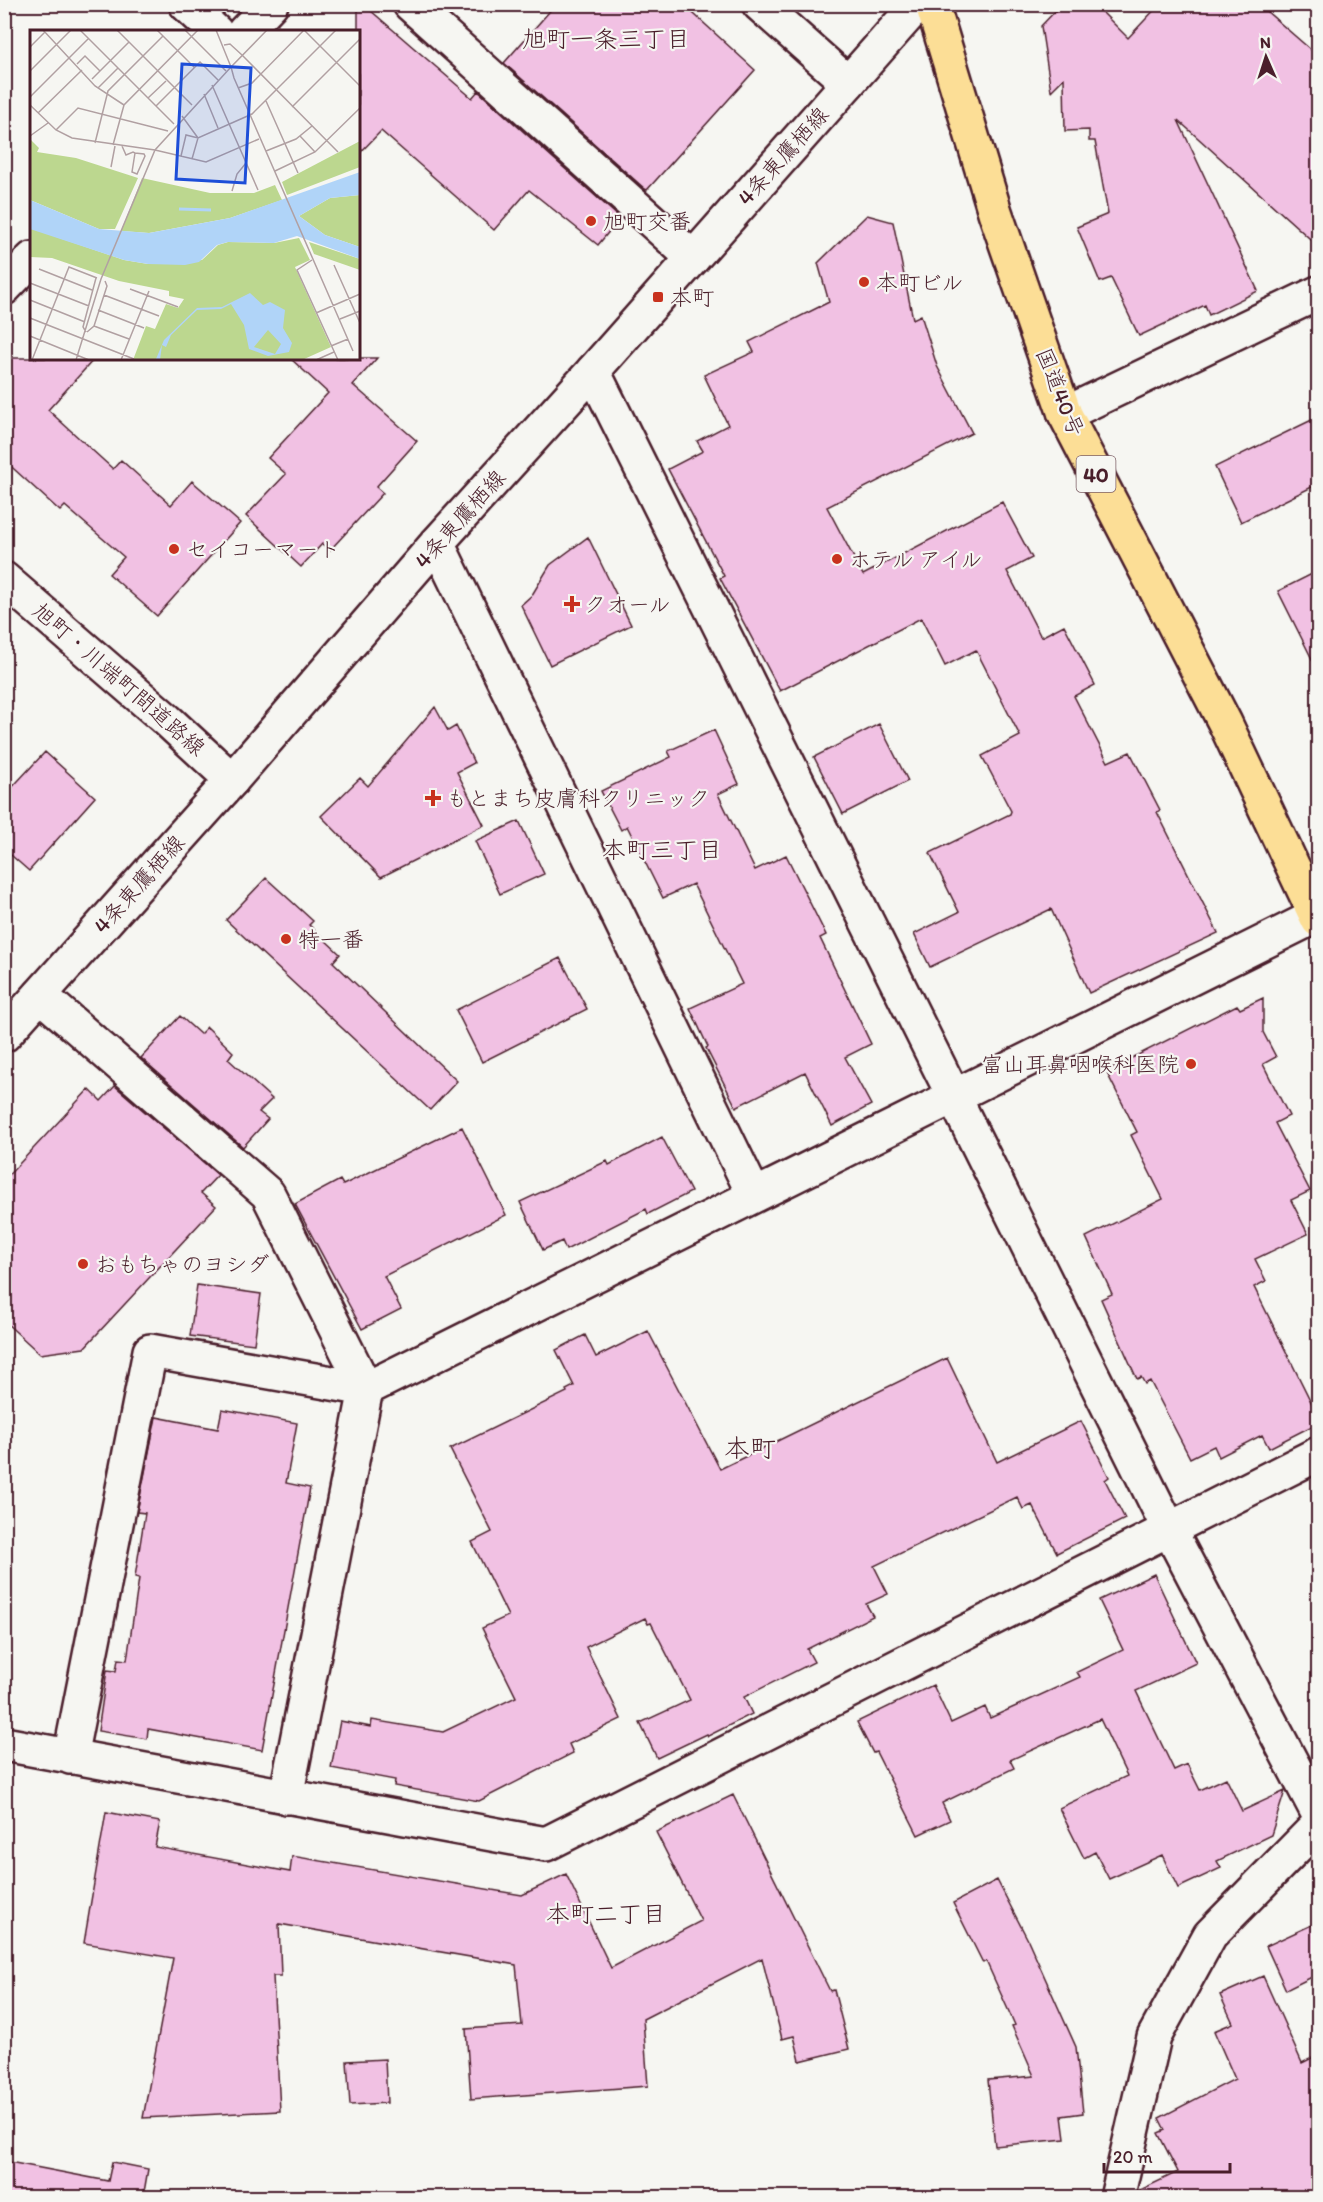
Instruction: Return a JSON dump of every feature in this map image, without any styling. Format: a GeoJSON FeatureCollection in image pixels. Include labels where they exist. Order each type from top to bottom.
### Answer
{"type":"FeatureCollection","features":[{"type":"Feature","properties":{"kind":"highway","name":"国道40号"},"geometry":{"type":"LineString","coordinates":[[932,4],[994,212],[1065,414],[1225,723],[1318,917]]}},
{"type":"Feature","properties":{"kind":"street"},"geometry":{"type":"LineString","coordinates":[[186,4],[214,30]]}},
{"type":"Feature","properties":{"kind":"street"},"geometry":{"type":"LineString","coordinates":[[246,30],[271,4]]}},
{"type":"Feature","properties":{"kind":"street"},"geometry":{"type":"LineString","coordinates":[[410,4],[693,258]]}},
{"type":"Feature","properties":{"kind":"street"},"geometry":{"type":"LineString","coordinates":[[759,4],[848,83]]}},
{"type":"Feature","properties":{"kind":"street","name":"4条東鷹栖線"},"geometry":{"type":"LineString","coordinates":[[4,1035],[232,780],[437,543],[593,371],[918,4]]}},
{"type":"Feature","properties":{"kind":"street"},"geometry":{"type":"LineString","coordinates":[[4,288],[30,261]]}},
{"type":"Feature","properties":{"kind":"street"},"geometry":{"type":"LineString","coordinates":[[1065,414],[1318,293]]}},
{"type":"Feature","properties":{"kind":"street"},"geometry":{"type":"LineString","coordinates":[[593,371],[1169,1529],[1318,1813]]}},
{"type":"Feature","properties":{"kind":"street"},"geometry":{"type":"LineString","coordinates":[[437,543],[754,1195]]}},
{"type":"Feature","properties":{"kind":"street","name":"旭町・川端町間道路線"},"geometry":{"type":"LineString","coordinates":[[4,579],[167,720],[232,780]]}},
{"type":"Feature","properties":{"kind":"street"},"geometry":{"type":"LineString","coordinates":[[70,1757],[150,1351],[366,1389],[1318,917]]}},
{"type":"Feature","properties":{"kind":"street"},"geometry":{"type":"LineString","coordinates":[[40,995],[268,1194],[366,1389],[286,1797]]}},
{"type":"Feature","properties":{"kind":"street"},"geometry":{"type":"LineString","coordinates":[[4,1744],[546,1844],[1318,1454]]}},
{"type":"Feature","properties":{"kind":"street"},"geometry":{"type":"LineString","coordinates":[[1117,2198],[1154,2037],[1210,1935],[1318,1826]]}},
{"type":"Feature","properties":{"kind":"building"},"geometry":{"type":"Polygon","coordinates":[[[358,4],[363,4],[472,98],[478,91],[620,218],[598,245],[529,190],[494,230],[381,131],[360,153],[360,30],[358,30],[358,4]]]}},
{"type":"Feature","properties":{"kind":"building"},"geometry":{"type":"Polygon","coordinates":[[[556,4],[683,4],[755,70],[647,190],[504,63],[556,4]]]}},
{"type":"Feature","properties":{"kind":"building"},"geometry":{"type":"Polygon","coordinates":[[[1062,4],[1094,4],[1128,38],[1160,4],[1258,4],[1318,56],[1318,246],[1178,120],[1258,291],[1209,315],[1205,305],[1139,336],[1111,278],[1100,282],[1077,227],[1108,214],[1095,141],[1089,141],[1089,130],[1065,131],[1064,78],[1051,91],[1041,26],[1062,4]]]}},
{"type":"Feature","properties":{"kind":"building"},"geometry":{"type":"Polygon","coordinates":[[[867,215],[893,222],[913,319],[921,315],[937,366],[972,433],[827,507],[863,575],[1002,502],[1032,558],[1007,571],[1041,637],[1064,625],[1095,685],[1074,696],[1108,762],[1130,752],[1160,810],[1157,812],[1218,933],[1089,993],[1051,909],[930,967],[914,934],[959,912],[930,853],[1010,814],[1011,811],[982,756],[1020,736],[976,650],[945,666],[921,618],[780,691],[720,578],[724,576],[668,469],[703,451],[697,441],[728,425],[704,375],[754,352],[749,342],[829,302],[818,263],[867,215]]]}},
{"type":"Feature","properties":{"kind":"building"},"geometry":{"type":"Polygon","coordinates":[[[4,358],[93,360],[48,410],[113,469],[121,460],[171,505],[192,481],[240,523],[157,616],[109,574],[124,557],[65,506],[60,511],[4,460],[4,358]]]}},
{"type":"Feature","properties":{"kind":"building"},"geometry":{"type":"Polygon","coordinates":[[[377,358],[353,385],[417,441],[376,487],[383,493],[330,550],[322,544],[301,567],[246,516],[286,474],[268,458],[328,393],[292,360],[377,358]]]}},
{"type":"Feature","properties":{"kind":"building"},"geometry":{"type":"Polygon","coordinates":[[[1318,417],[1318,484],[1241,522],[1215,467],[1318,417]]]}},
{"type":"Feature","properties":{"kind":"building","name":"クオール"},"geometry":{"type":"Polygon","coordinates":[[[588,537],[631,625],[550,665],[521,605],[532,595],[550,565],[588,537]]]}},
{"type":"Feature","properties":{"kind":"building"},"geometry":{"type":"Polygon","coordinates":[[[1318,571],[1318,671],[1278,591],[1318,571]]]}},
{"type":"Feature","properties":{"kind":"building"},"geometry":{"type":"Polygon","coordinates":[[[435,707],[448,731],[456,726],[474,763],[457,772],[484,825],[381,877],[321,816],[360,778],[368,786],[435,707]]]}},
{"type":"Feature","properties":{"kind":"building"},"geometry":{"type":"Polygon","coordinates":[[[879,724],[908,781],[843,814],[814,757],[879,724]]]}},
{"type":"Feature","properties":{"kind":"building"},"geometry":{"type":"Polygon","coordinates":[[[714,730],[739,784],[718,794],[755,870],[786,855],[826,935],[820,938],[871,1044],[845,1057],[871,1105],[832,1126],[805,1072],[736,1107],[706,1048],[708,1047],[690,1008],[742,984],[693,884],[663,898],[627,826],[621,830],[601,791],[671,757],[668,751],[714,730]]]}},
{"type":"Feature","properties":{"kind":"building"},"geometry":{"type":"Polygon","coordinates":[[[45,752],[95,797],[29,871],[4,849],[4,796],[45,752]]]}},
{"type":"Feature","properties":{"kind":"building"},"geometry":{"type":"Polygon","coordinates":[[[519,821],[544,874],[500,894],[475,841],[519,821]]]}},
{"type":"Feature","properties":{"kind":"building"},"geometry":{"type":"Polygon","coordinates":[[[266,878],[313,921],[309,925],[340,954],[333,962],[457,1081],[430,1110],[226,920],[266,878]]]}},
{"type":"Feature","properties":{"kind":"building"},"geometry":{"type":"Polygon","coordinates":[[[560,958],[587,1009],[482,1062],[456,1010],[560,958]]]}},
{"type":"Feature","properties":{"kind":"building"},"geometry":{"type":"Polygon","coordinates":[[[1263,998],[1263,1032],[1276,1057],[1263,1064],[1289,1116],[1275,1123],[1310,1191],[1291,1200],[1308,1234],[1255,1259],[1266,1281],[1254,1287],[1318,1416],[1318,1423],[1269,1448],[1262,1435],[1219,1457],[1214,1446],[1190,1458],[1150,1381],[1145,1384],[1141,1377],[1137,1379],[1101,1299],[1112,1294],[1086,1237],[1163,1199],[1131,1135],[1137,1132],[1106,1071],[1237,1005],[1240,1009],[1263,998]]]}},
{"type":"Feature","properties":{"kind":"building"},"geometry":{"type":"Polygon","coordinates":[[[180,1016],[200,1034],[207,1027],[233,1052],[228,1059],[272,1099],[259,1112],[268,1119],[243,1147],[141,1058],[180,1016]]]}},
{"type":"Feature","properties":{"kind":"building","name":"おもちゃのヨシダ"},"geometry":{"type":"Polygon","coordinates":[[[115,1086],[218,1175],[201,1193],[216,1206],[84,1348],[40,1354],[4,1321],[4,1180],[89,1089],[101,1101],[115,1086]]]}},
{"type":"Feature","properties":{"kind":"building"},"geometry":{"type":"Polygon","coordinates":[[[462,1127],[506,1215],[384,1276],[401,1309],[362,1329],[295,1204],[340,1180],[343,1185],[462,1127]]]}},
{"type":"Feature","properties":{"kind":"building"},"geometry":{"type":"Polygon","coordinates":[[[662,1137],[691,1192],[648,1214],[646,1209],[566,1250],[562,1241],[543,1250],[520,1202],[607,1161],[609,1165],[662,1137]]]}},
{"type":"Feature","properties":{"kind":"building"},"geometry":{"type":"Polygon","coordinates":[[[197,1285],[261,1294],[254,1344],[190,1336],[197,1285]]]}},
{"type":"Feature","properties":{"kind":"building"},"geometry":{"type":"Polygon","coordinates":[[[648,1331],[720,1469],[947,1358],[997,1462],[1081,1421],[1109,1477],[1105,1480],[1125,1519],[1057,1553],[1032,1505],[1023,1509],[1017,1497],[874,1566],[888,1594],[866,1604],[873,1616],[807,1649],[814,1662],[744,1697],[752,1714],[657,1758],[640,1723],[690,1700],[651,1623],[648,1624],[645,1618],[586,1647],[621,1719],[569,1744],[573,1753],[479,1801],[394,1786],[395,1780],[331,1768],[340,1721],[371,1727],[372,1720],[443,1732],[516,1697],[482,1628],[508,1616],[472,1542],[492,1532],[450,1449],[567,1392],[566,1390],[574,1386],[556,1350],[585,1335],[596,1357],[648,1331]]]}},
{"type":"Feature","properties":{"kind":"building"},"geometry":{"type":"Polygon","coordinates":[[[222,1409],[297,1423],[286,1483],[310,1488],[262,1750],[148,1729],[147,1739],[98,1731],[107,1670],[116,1671],[118,1659],[127,1660],[139,1578],[135,1577],[145,1513],[137,1512],[156,1417],[218,1429],[222,1409]]]}},
{"type":"Feature","properties":{"kind":"building"},"geometry":{"type":"Polygon","coordinates":[[[1154,1574],[1196,1663],[1136,1691],[1174,1770],[1187,1764],[1200,1790],[1226,1778],[1242,1811],[1285,1791],[1271,1835],[1217,1861],[1221,1868],[1178,1888],[1162,1855],[1109,1879],[1095,1852],[1084,1858],[1059,1808],[1127,1776],[1100,1719],[1010,1760],[1014,1768],[942,1803],[950,1820],[918,1835],[876,1752],[873,1753],[857,1722],[933,1685],[951,1723],[985,1707],[990,1718],[1080,1677],[1077,1672],[1123,1650],[1099,1600],[1154,1574]]]}},
{"type":"Feature","properties":{"kind":"building"},"geometry":{"type":"Polygon","coordinates":[[[733,1795],[830,1991],[834,1990],[849,2049],[800,2061],[794,2036],[782,2039],[762,1958],[643,2019],[648,2086],[471,2099],[466,2029],[522,2025],[516,1965],[279,1924],[281,1976],[273,1976],[280,2111],[143,2118],[173,1958],[84,1943],[106,1812],[160,1822],[155,1847],[290,1872],[292,1856],[522,1895],[566,1874],[611,1968],[701,1921],[656,1832],[733,1795]]]}},
{"type":"Feature","properties":{"kind":"building"},"geometry":{"type":"Polygon","coordinates":[[[997,1880],[1028,1940],[1076,2047],[1083,2113],[1062,2116],[1065,2139],[995,2146],[988,2080],[1034,2076],[1012,2026],[1015,2025],[986,1961],[983,1963],[953,1903],[997,1880]]]}},
{"type":"Feature","properties":{"kind":"building"},"geometry":{"type":"Polygon","coordinates":[[[1318,1922],[1318,1974],[1286,1990],[1266,1946],[1318,1922]]]}},
{"type":"Feature","properties":{"kind":"building"},"geometry":{"type":"Polygon","coordinates":[[[1263,1976],[1302,2063],[1318,2055],[1318,2191],[1305,2198],[1136,2198],[1138,2191],[1178,2172],[1158,2133],[1165,2130],[1159,2118],[1235,2079],[1214,2031],[1233,2023],[1220,1995],[1263,1976]]]}},
{"type":"Feature","properties":{"kind":"building"},"geometry":{"type":"Polygon","coordinates":[[[385,2059],[387,2103],[350,2105],[347,2061],[385,2059]]]}},
{"type":"Feature","properties":{"kind":"building"},"geometry":{"type":"Polygon","coordinates":[[[4,2161],[108,2181],[112,2162],[148,2169],[143,2198],[4,2198],[4,2161]]]}},
{"type":"Feature","properties":{"kind":"place","name":"旭町交番"},"geometry":{"type":"Point","coordinates":[591,221]}},
{"type":"Feature","properties":{"kind":"place","name":"本町ビル"},"geometry":{"type":"Point","coordinates":[864,282]}},
{"type":"Feature","properties":{"kind":"place","name":"本町"},"geometry":{"type":"Point","coordinates":[658,297]}},
{"type":"Feature","properties":{"kind":"place","name":"セイコーマート"},"geometry":{"type":"Point","coordinates":[174,549]}},
{"type":"Feature","properties":{"kind":"place","name":"ホテル アイル"},"geometry":{"type":"Point","coordinates":[837,559]}},
{"type":"Feature","properties":{"kind":"place","name":"クオール"},"geometry":{"type":"Point","coordinates":[572,604]}},
{"type":"Feature","properties":{"kind":"place","name":"もとまち皮膚科クリニック"},"geometry":{"type":"Point","coordinates":[433,798]}},
{"type":"Feature","properties":{"kind":"place","name":"特一番"},"geometry":{"type":"Point","coordinates":[286,939]}},
{"type":"Feature","properties":{"kind":"place","name":"富山耳鼻咽喉科医院"},"geometry":{"type":"Point","coordinates":[1191,1064]}},
{"type":"Feature","properties":{"kind":"place","name":"おもちゃのヨシダ"},"geometry":{"type":"Point","coordinates":[83,1264]}},
{"type":"Feature","properties":{"kind":"district","name":"旭町一条三丁目"},"geometry":{"type":"Point","coordinates":[606,38]}},
{"type":"Feature","properties":{"kind":"district","name":"本町三丁目"},"geometry":{"type":"Point","coordinates":[662,849]}},
{"type":"Feature","properties":{"kind":"district","name":"本町"},"geometry":{"type":"Point","coordinates":[750,1448]}},
{"type":"Feature","properties":{"kind":"district","name":"本町二丁目"},"geometry":{"type":"Point","coordinates":[606,1913]}}]}
